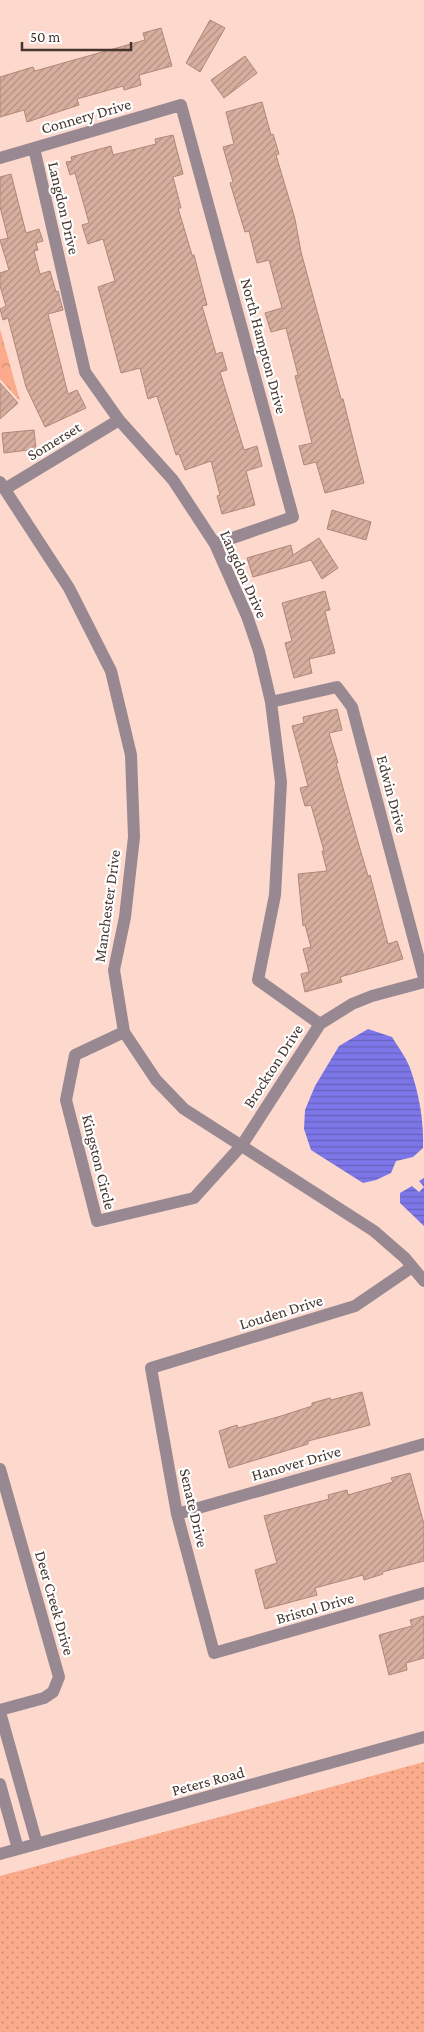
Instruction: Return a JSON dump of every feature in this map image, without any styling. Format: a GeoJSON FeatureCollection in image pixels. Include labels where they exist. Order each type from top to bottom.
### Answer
{"type":"FeatureCollection","features":[{"type":"Feature","properties":{"kind":"street","name":"Connery Drive"},"geometry":{"type":"LineString","coordinates":[[0,158],[181,105]]}},
{"type":"Feature","properties":{"kind":"street","name":"North Hampton Drive"},"geometry":{"type":"LineString","coordinates":[[181,105],[293,516],[215,544]]}},
{"type":"Feature","properties":{"kind":"street","name":"Langdon Drive"},"geometry":{"type":"LineString","coordinates":[[34,148],[85,372],[119,420],[173,480],[215,544],[247,616],[259,651],[272,702],[281,782],[275,895],[258,980],[320,1024]]}},
{"type":"Feature","properties":{"kind":"street","name":"Somerset"},"geometry":{"type":"LineString","coordinates":[[3,485],[119,420]]}},
{"type":"Feature","properties":{"kind":"street","name":"Manchester Drive"},"geometry":{"type":"LineString","coordinates":[[3,485],[69,588],[111,671],[131,755],[134,837],[125,917],[114,970],[124,1032],[156,1080],[184,1109],[374,1231],[394,1247],[424,1281]]}},
{"type":"Feature","properties":{"kind":"street","name":"Edwin Drive"},"geometry":{"type":"LineString","coordinates":[[272,702],[337,688],[352,707],[424,978]]}},
{"type":"Feature","properties":{"kind":"street","name":"Brockton Drive"},"geometry":{"type":"LineString","coordinates":[[242,1145],[320,1024],[352,1004],[372,996],[424,982]]}},
{"type":"Feature","properties":{"kind":"street","name":"Kingston Circle"},"geometry":{"type":"LineString","coordinates":[[124,1032],[74,1055],[66,1100],[97,1221],[194,1198],[242,1145]]}},
{"type":"Feature","properties":{"kind":"street","name":"Louden Drive"},"geometry":{"type":"LineString","coordinates":[[151,1368],[349,1308],[368,1298],[412,1267]]}},
{"type":"Feature","properties":{"kind":"street","name":"Senate Drive"},"geometry":{"type":"LineString","coordinates":[[151,1368],[177,1514],[214,1653]]}},
{"type":"Feature","properties":{"kind":"street","name":"Hanover Drive"},"geometry":{"type":"LineString","coordinates":[[177,1514],[424,1444]]}},
{"type":"Feature","properties":{"kind":"street","name":"Deer Creek Drive"},"geometry":{"type":"LineString","coordinates":[[0,1469],[59,1677],[53,1692],[44,1698],[0,1711],[37,1844]]}},
{"type":"Feature","properties":{"kind":"street","name":"Bristol Drive"},"geometry":{"type":"LineString","coordinates":[[214,1653],[424,1593]]}},
{"type":"Feature","properties":{"kind":"street","name":"Peters Road"},"geometry":{"type":"LineString","coordinates":[[0,1854],[424,1737]]}},
{"type":"Feature","properties":{"kind":"street"},"geometry":{"type":"LineString","coordinates":[[0,1784],[18,1850]]}},
{"type":"Feature","properties":{"kind":"green space"},"geometry":{"type":"Polygon","coordinates":[[[0,329],[20,401],[0,379],[0,329]]]}},
{"type":"Feature","properties":{"kind":"green space"},"geometry":{"type":"Polygon","coordinates":[[[424,1762],[424,2032],[0,2032],[0,1876],[424,1762]]]}},
{"type":"Feature","properties":{"kind":"shaded area"},"geometry":{"type":"Polygon","coordinates":[[[368,1029],[392,1037],[408,1064],[416,1087],[420,1107],[423,1148],[413,1157],[396,1161],[391,1173],[376,1180],[363,1183],[311,1150],[304,1129],[305,1110],[315,1086],[339,1046],[368,1029]]]}},
{"type":"Feature","properties":{"kind":"shaded area"},"geometry":{"type":"Polygon","coordinates":[[[424,1178],[424,1187],[419,1181],[424,1178]]]}},
{"type":"Feature","properties":{"kind":"shaded area"},"geometry":{"type":"Polygon","coordinates":[[[412,1186],[419,1192],[424,1187],[424,1226],[400,1203],[400,1193],[412,1186]]]}},
{"type":"Feature","properties":{"kind":"building"},"geometry":{"type":"Polygon","coordinates":[[[210,20],[225,28],[200,72],[186,63],[210,20]]]}},
{"type":"Feature","properties":{"kind":"building"},"geometry":{"type":"Polygon","coordinates":[[[161,28],[172,66],[139,75],[141,85],[124,90],[123,86],[77,99],[79,105],[27,122],[24,110],[0,117],[0,77],[33,67],[35,71],[145,40],[143,33],[161,28]]]}},
{"type":"Feature","properties":{"kind":"building"},"geometry":{"type":"Polygon","coordinates":[[[245,56],[257,73],[224,98],[211,80],[245,56]]]}},
{"type":"Feature","properties":{"kind":"building"},"geometry":{"type":"Polygon","coordinates":[[[262,102],[271,135],[273,134],[279,154],[276,155],[295,219],[301,252],[341,399],[343,399],[364,483],[325,493],[316,462],[304,465],[299,446],[312,443],[295,376],[298,375],[286,328],[271,332],[265,313],[282,308],[269,260],[257,263],[249,231],[245,232],[230,183],[233,182],[223,147],[234,144],[226,112],[262,102]]]}},
{"type":"Feature","properties":{"kind":"building"},"geometry":{"type":"Polygon","coordinates":[[[173,135],[183,174],[173,177],[181,208],[178,208],[192,255],[194,255],[207,305],[202,306],[216,354],[222,352],[227,370],[220,372],[244,450],[257,446],[262,466],[246,471],[255,505],[222,514],[217,496],[220,495],[211,461],[185,470],[179,454],[176,455],[157,396],[148,399],[140,368],[121,373],[98,287],[115,281],[103,239],[88,244],[82,225],[89,223],[75,173],[70,175],[66,162],[72,161],[71,157],[111,146],[113,155],[156,144],[155,139],[173,135]]]}},
{"type":"Feature","properties":{"kind":"building"},"geometry":{"type":"Polygon","coordinates":[[[11,174],[26,233],[39,229],[43,241],[36,243],[38,250],[34,251],[40,274],[50,271],[63,310],[48,314],[68,394],[77,390],[86,408],[45,427],[26,387],[8,318],[3,320],[0,309],[6,306],[0,286],[0,273],[9,270],[0,240],[8,238],[0,207],[0,177],[11,174]]]}},
{"type":"Feature","properties":{"kind":"building"},"geometry":{"type":"Polygon","coordinates":[[[0,383],[18,403],[0,419],[0,383]]]}},
{"type":"Feature","properties":{"kind":"building"},"geometry":{"type":"Polygon","coordinates":[[[34,430],[36,449],[4,453],[2,433],[34,430]]]}},
{"type":"Feature","properties":{"kind":"building"},"geometry":{"type":"Polygon","coordinates":[[[332,510],[371,522],[366,540],[327,529],[332,510]]]}},
{"type":"Feature","properties":{"kind":"building"},"geometry":{"type":"Polygon","coordinates":[[[319,538],[338,568],[322,579],[311,560],[253,577],[247,558],[291,545],[293,555],[319,538]]]}},
{"type":"Feature","properties":{"kind":"building"},"geometry":{"type":"Polygon","coordinates":[[[325,591],[330,610],[325,611],[335,653],[309,659],[312,673],[294,678],[285,643],[292,641],[282,603],[325,591]]]}},
{"type":"Feature","properties":{"kind":"building"},"geometry":{"type":"Polygon","coordinates":[[[337,709],[342,730],[329,733],[338,763],[336,763],[368,876],[370,875],[388,944],[397,941],[403,959],[340,977],[342,982],[305,992],[301,974],[309,972],[303,949],[311,947],[305,925],[303,926],[298,874],[327,871],[322,851],[324,851],[311,805],[305,806],[300,788],[308,786],[292,726],[304,723],[303,717],[337,709]]]}},
{"type":"Feature","properties":{"kind":"building"},"geometry":{"type":"Polygon","coordinates":[[[362,1392],[370,1425],[308,1441],[308,1444],[229,1468],[219,1431],[237,1425],[238,1428],[281,1416],[312,1406],[312,1403],[330,1398],[331,1400],[362,1392]]]}},
{"type":"Feature","properties":{"kind":"building"},"geometry":{"type":"Polygon","coordinates":[[[410,1473],[424,1524],[424,1561],[382,1572],[383,1574],[364,1580],[363,1575],[315,1588],[317,1595],[265,1609],[255,1570],[277,1563],[264,1516],[329,1499],[328,1495],[347,1490],[348,1495],[393,1482],[391,1478],[410,1473]]]}},
{"type":"Feature","properties":{"kind":"building"},"geometry":{"type":"Polygon","coordinates":[[[424,1616],[424,1658],[406,1663],[407,1670],[389,1675],[379,1635],[412,1626],[410,1620],[424,1616]]]}}]}
